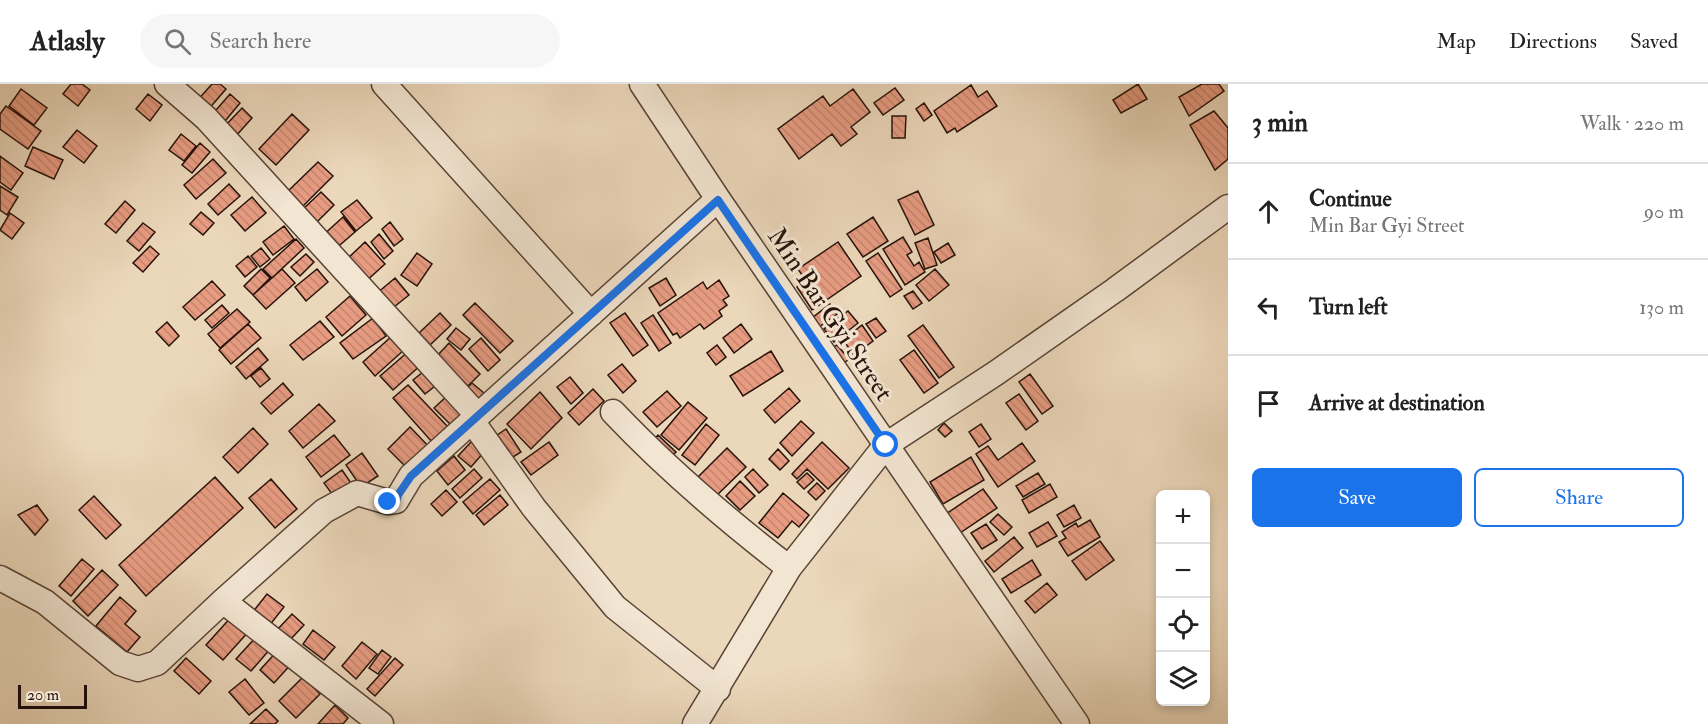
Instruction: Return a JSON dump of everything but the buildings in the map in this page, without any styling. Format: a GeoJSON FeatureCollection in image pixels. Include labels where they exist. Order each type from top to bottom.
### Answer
{"type":"FeatureCollection","features":[{"type":"Feature","properties":{"kind":"street"},"geometry":{"type":"LineString","coordinates":[[167,84],[206,118],[475,419],[534,508],[615,607],[718,690]]}},
{"type":"Feature","properties":{"kind":"street"},"geometry":{"type":"LineString","coordinates":[[384,84],[591,314]]}},
{"type":"Feature","properties":{"kind":"street","name":"Min Bar Gyi Street"},"geometry":{"type":"LineString","coordinates":[[642,84],[718,200],[1077,724]]}},
{"type":"Feature","properties":{"kind":"street"},"geometry":{"type":"LineString","coordinates":[[0,578],[45,602],[120,663],[138,669],[157,663],[324,511],[357,493],[388,502],[396,501],[411,476],[718,200]]}},
{"type":"Feature","properties":{"kind":"street"},"geometry":{"type":"LineString","coordinates":[[695,724],[718,690],[789,568],[886,445],[1024,354],[1228,207]]}},
{"type":"Feature","properties":{"kind":"street"},"geometry":{"type":"LineString","coordinates":[[613,412],[645,446],[756,543],[789,568]]}},
{"type":"Feature","properties":{"kind":"street"},"geometry":{"type":"LineString","coordinates":[[223,601],[381,724]]}},
{"type":"Feature","properties":{"kind":"route"},"geometry":{"type":"LineString","coordinates":[[388,502],[396,501],[411,476],[718,200],[886,445]]}}]}
